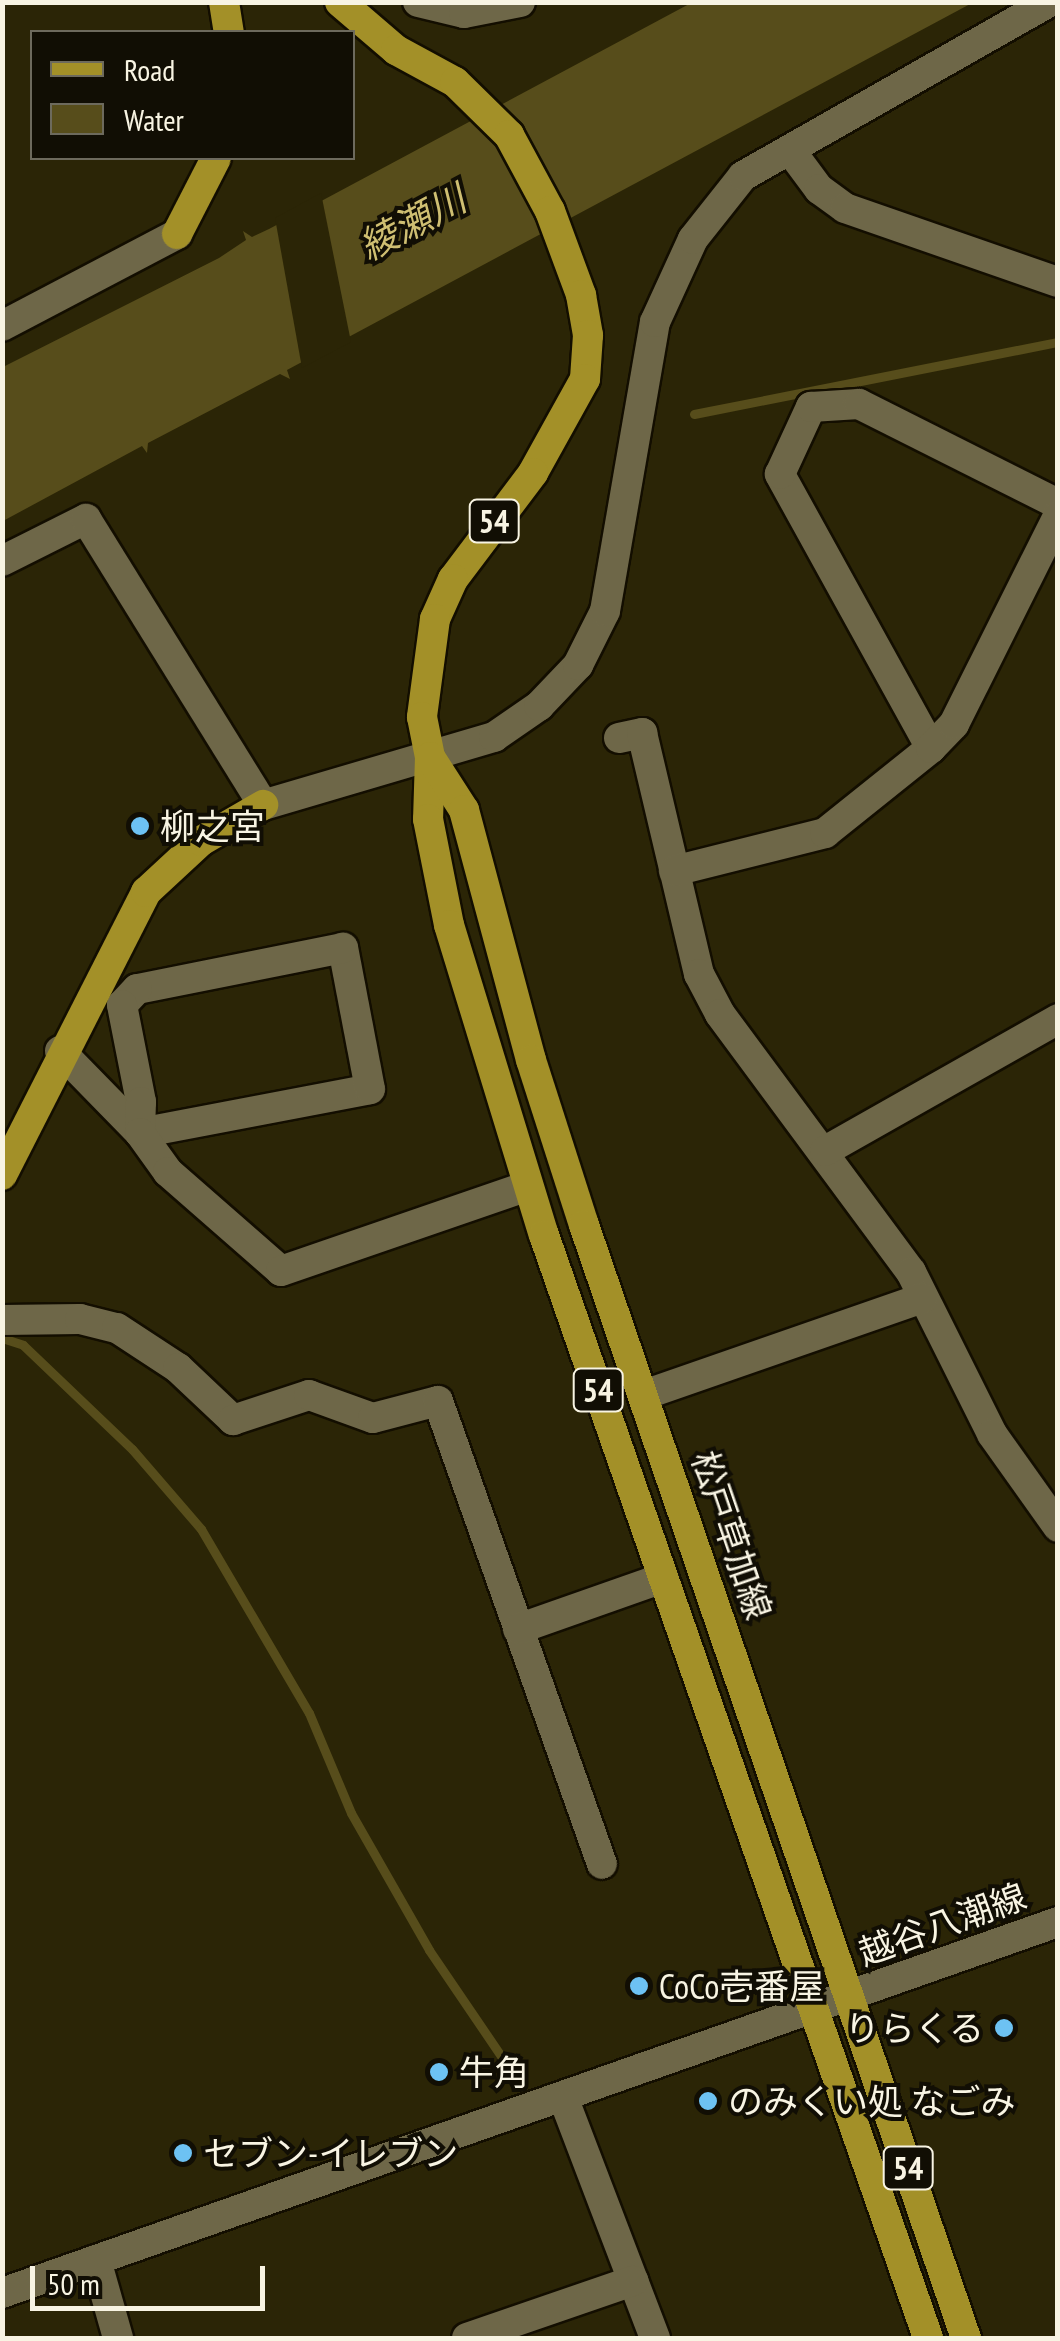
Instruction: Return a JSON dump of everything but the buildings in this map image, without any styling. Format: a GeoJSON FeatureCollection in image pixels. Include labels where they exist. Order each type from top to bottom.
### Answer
{"type":"FeatureCollection","features":[{"type":"Feature","properties":{"kind":"main road"},"geometry":{"type":"LineString","coordinates":[[224,2],[228,30]]}},
{"type":"Feature","properties":{"kind":"main road","name":"松戸草加線"},"geometry":{"type":"LineString","coordinates":[[340,2],[396,50],[454,82],[509,135],[567,248],[581,295],[588,335],[586,379],[532,473],[452,579],[435,619],[422,716],[430,757],[428,819],[449,925],[528,1186],[928,2338]]}},
{"type":"Feature","properties":{"kind":"main road"},"geometry":{"type":"LineString","coordinates":[[176,234],[215,160]]}},
{"type":"Feature","properties":{"kind":"main road","name":"松戸草加線"},"geometry":{"type":"LineString","coordinates":[[430,757],[464,810],[531,1060],[966,2338]]}},
{"type":"Feature","properties":{"kind":"main road"},"geometry":{"type":"LineString","coordinates":[[2,1175],[60,1051],[146,892],[201,841],[262,805]]}},
{"type":"Feature","properties":{"kind":"street"},"geometry":{"type":"LineString","coordinates":[[418,2],[464,12],[520,2]]}},
{"type":"Feature","properties":{"kind":"street"},"geometry":{"type":"LineString","coordinates":[[2,561],[86,519],[262,805],[364,770],[430,757],[494,736],[540,706],[578,665],[605,611],[655,322],[673,273],[743,176],[1049,2]]}},
{"type":"Feature","properties":{"kind":"street"},"geometry":{"type":"LineString","coordinates":[[790,150],[820,190],[845,208],[1058,282]]}},
{"type":"Feature","properties":{"kind":"street"},"geometry":{"type":"LineString","coordinates":[[2,326],[176,234]]}},
{"type":"Feature","properties":{"kind":"street"},"geometry":{"type":"LineString","coordinates":[[931,748],[780,474],[811,407],[859,404],[1058,504]]}},
{"type":"Feature","properties":{"kind":"street"},"geometry":{"type":"LineString","coordinates":[[674,870],[824,833],[931,748],[954,724],[1058,516]]}},
{"type":"Feature","properties":{"kind":"street"},"geometry":{"type":"LineString","coordinates":[[619,738],[642,733],[699,974],[720,1014],[825,1151],[923,1298],[992,1434],[1058,1527]]}},
{"type":"Feature","properties":{"kind":"street"},"geometry":{"type":"LineString","coordinates":[[343,948],[370,1089],[140,1133],[141,1102],[122,1005],[136,988],[343,948]]}},
{"type":"Feature","properties":{"kind":"street"},"geometry":{"type":"LineString","coordinates":[[825,1151],[1058,1019]]}},
{"type":"Feature","properties":{"kind":"street"},"geometry":{"type":"LineString","coordinates":[[60,1051],[140,1133],[168,1172],[281,1270],[528,1186]]}},
{"type":"Feature","properties":{"kind":"street"},"geometry":{"type":"LineString","coordinates":[[644,1395],[923,1298]]}},
{"type":"Feature","properties":{"kind":"street"},"geometry":{"type":"LineString","coordinates":[[2,1320],[80,1319],[117,1328],[178,1368],[233,1420],[310,1395],[372,1418],[438,1400],[602,1864]]}},
{"type":"Feature","properties":{"kind":"street"},"geometry":{"type":"LineString","coordinates":[[518,1629],[663,1578]]}},
{"type":"Feature","properties":{"kind":"street","name":"越谷八潮線"},"geometry":{"type":"LineString","coordinates":[[2,2293],[813,2012],[1058,1922]]}},
{"type":"Feature","properties":{"kind":"street"},"geometry":{"type":"LineString","coordinates":[[563,2097],[656,2338]]}},
{"type":"Feature","properties":{"kind":"street"},"geometry":{"type":"LineString","coordinates":[[96,2260],[118,2338]]}},
{"type":"Feature","properties":{"kind":"street"},"geometry":{"type":"LineString","coordinates":[[467,2338],[634,2282]]}},
{"type":"Feature","properties":{"kind":"water","name":"綾瀬川"},"geometry":{"type":"Polygon","coordinates":[[[691,3],[972,3],[287,370],[290,379],[280,374],[148,443],[147,453],[142,446],[3,521],[3,367],[219,258],[246,240],[243,231],[252,237],[269,229],[691,3]]]}},
{"type":"Feature","properties":{"kind":"pier"},"geometry":{"type":"Polygon","coordinates":[[[321,193],[351,342],[302,368],[275,218],[321,193]]]}},
{"type":"Feature","properties":{"kind":"waterway"},"geometry":{"type":"LineString","coordinates":[[694,414],[1058,342]]}},
{"type":"Feature","properties":{"kind":"waterway"},"geometry":{"type":"LineString","coordinates":[[2,1338],[23,1345],[132,1449],[201,1529],[309,1713],[351,1813],[429,1950],[510,2069]]}},
{"type":"Feature","properties":{"kind":"place","name":"柳之宮"},"geometry":{"type":"Point","coordinates":[140,826]}},
{"type":"Feature","properties":{"kind":"place","name":"CoCo壱番屋"},"geometry":{"type":"Point","coordinates":[639,1986]}},
{"type":"Feature","properties":{"kind":"place","name":"りらくる"},"geometry":{"type":"Point","coordinates":[1004,2028]}},
{"type":"Feature","properties":{"kind":"place","name":"牛角"},"geometry":{"type":"Point","coordinates":[439,2072]}},
{"type":"Feature","properties":{"kind":"place","name":"のみくい処 なごみ"},"geometry":{"type":"Point","coordinates":[708,2101]}},
{"type":"Feature","properties":{"kind":"place","name":"セブン-イレブン"},"geometry":{"type":"Point","coordinates":[183,2153]}}]}
